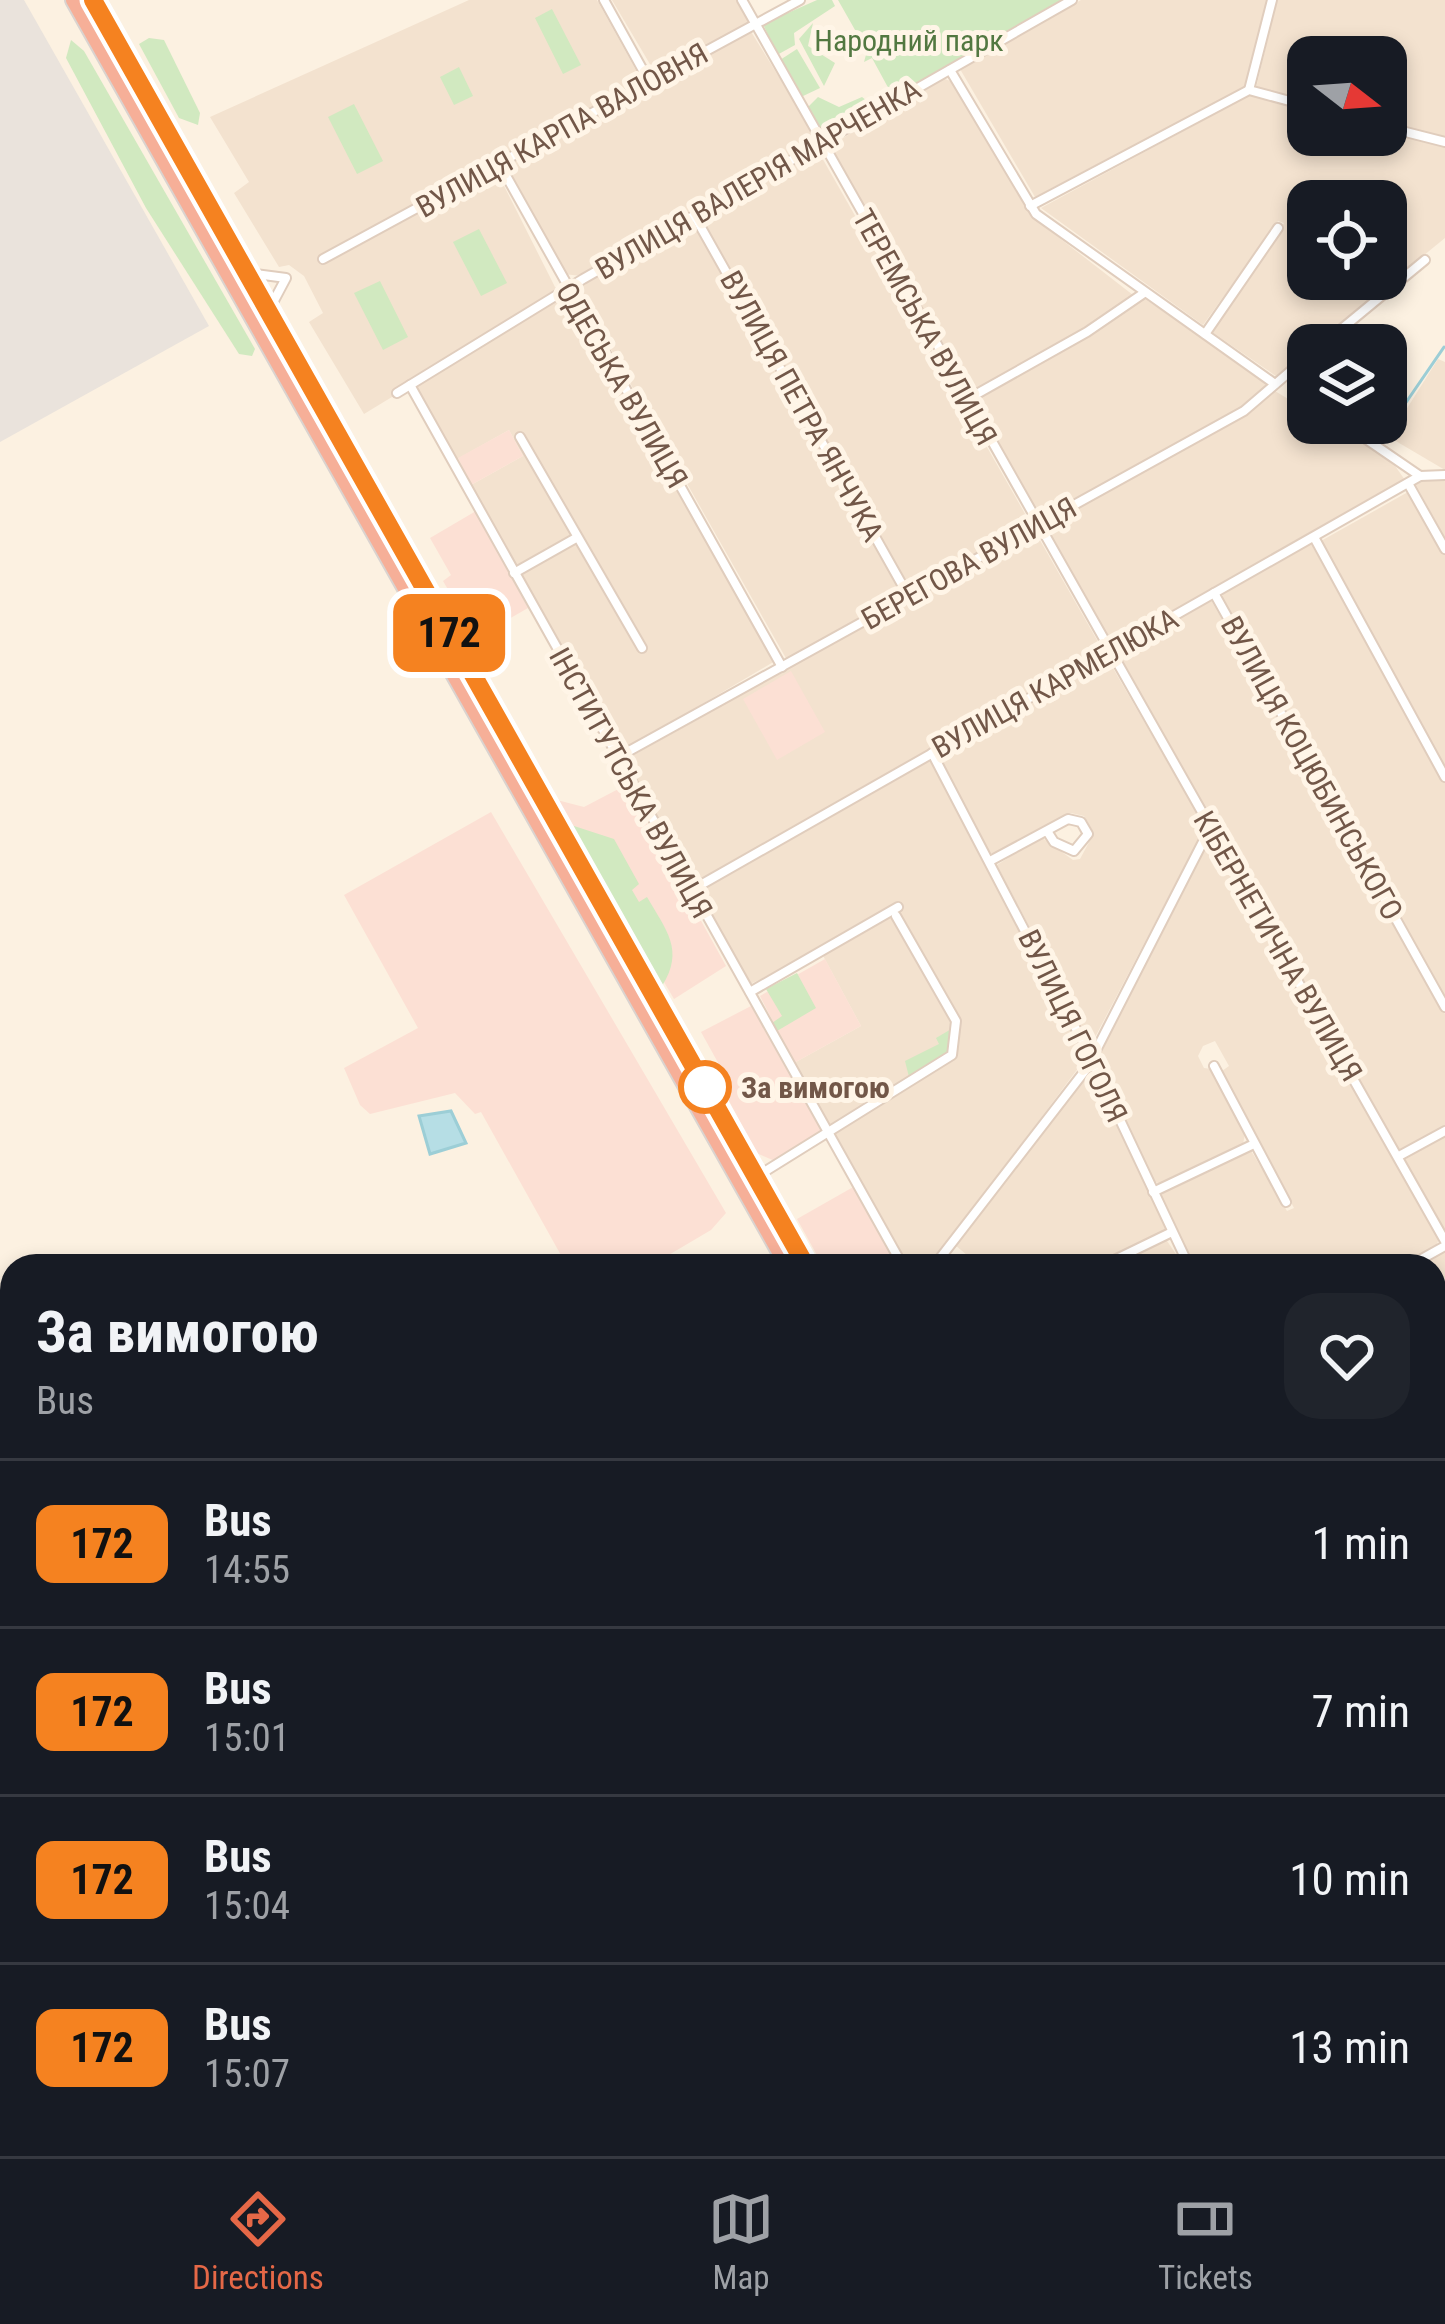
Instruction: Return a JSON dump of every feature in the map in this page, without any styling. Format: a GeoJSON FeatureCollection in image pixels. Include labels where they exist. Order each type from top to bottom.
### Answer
{"type":"FeatureCollection","features":[{"type":"Feature","properties":{"kind":"highway"},"geometry":{"type":"LineString","coordinates":[[73,0],[296,377],[799,1254]]}},
{"type":"Feature","properties":{"kind":"highway"},"geometry":{"type":"LineString","coordinates":[[93,0],[247,273],[296,377],[780,1254]]}},
{"type":"Feature","properties":{"kind":"street"},"geometry":{"type":"LineString","coordinates":[[604,0],[650,83]]}},
{"type":"Feature","properties":{"kind":"street","name":"ТЕРЕМСЬКА ВУЛИЦЯ"},"geometry":{"type":"LineString","coordinates":[[742,0],[1108,653]]}},
{"type":"Feature","properties":{"kind":"street","name":"ВУЛИЦЯ КАРПА ВАЛОВНЯ"},"geometry":{"type":"LineString","coordinates":[[323,259],[800,0]]}},
{"type":"Feature","properties":{"kind":"street","name":"ВУЛИЦЯ ВАЛЕРІЯ МАРЧЕНКА"},"geometry":{"type":"LineString","coordinates":[[397,393],[694,215],[1072,0]]}},
{"type":"Feature","properties":{"kind":"street"},"geometry":{"type":"LineString","coordinates":[[1249,90],[1272,0]]}},
{"type":"Feature","properties":{"kind":"street"},"geometry":{"type":"LineString","coordinates":[[950,70],[1030,206],[1275,384]]}},
{"type":"Feature","properties":{"kind":"street"},"geometry":{"type":"LineString","coordinates":[[1030,206],[1249,90],[1287,100]]}},
{"type":"Feature","properties":{"kind":"street"},"geometry":{"type":"LineString","coordinates":[[1407,132],[1445,142]]}},
{"type":"Feature","properties":{"kind":"street","name":"ОДЕСЬКА ВУЛИЦЯ"},"geometry":{"type":"LineString","coordinates":[[500,165],[562,283],[571,288],[782,667]]}},
{"type":"Feature","properties":{"kind":"street","name":"ВУЛИЦЯ ПЕТРА ЯНЧУКА"},"geometry":{"type":"LineString","coordinates":[[694,215],[909,597]]}},
{"type":"Feature","properties":{"kind":"street"},"geometry":{"type":"LineString","coordinates":[[1205,334],[1278,228]]}},
{"type":"Feature","properties":{"kind":"street"},"geometry":{"type":"LineString","coordinates":[[1347,324],[1425,260]]}},
{"type":"Feature","properties":{"kind":"street"},"geometry":{"type":"LineString","coordinates":[[247,273],[286,278],[268,313]]}},
{"type":"Feature","properties":{"kind":"street"},"geometry":{"type":"LineString","coordinates":[[965,400],[1087,332],[1144,293]]}},
{"type":"Feature","properties":{"kind":"street","name":"БЕРЕГОВА ВУЛИЦЯ"},"geometry":{"type":"LineString","coordinates":[[620,756],[1244,411],[1287,374]]}},
{"type":"Feature","properties":{"kind":"street","name":"ІНСТИТУТСЬКА ВУЛИЦЯ"},"geometry":{"type":"LineString","coordinates":[[410,386],[896,1254]]}},
{"type":"Feature","properties":{"kind":"street"},"geometry":{"type":"LineString","coordinates":[[520,437],[642,648]]}},
{"type":"Feature","properties":{"kind":"street"},"geometry":{"type":"LineString","coordinates":[[1373,444],[1420,476],[1445,475]]}},
{"type":"Feature","properties":{"kind":"street","name":"ВУЛИЦЯ КАРМЕЛЮКА"},"geometry":{"type":"LineString","coordinates":[[690,891],[1420,476]]}},
{"type":"Feature","properties":{"kind":"street"},"geometry":{"type":"LineString","coordinates":[[1409,485],[1445,549]]}},
{"type":"Feature","properties":{"kind":"street"},"geometry":{"type":"LineString","coordinates":[[514,574],[576,538]]}},
{"type":"Feature","properties":{"kind":"street"},"geometry":{"type":"LineString","coordinates":[[1315,539],[1445,776]]}},
{"type":"Feature","properties":{"kind":"street","name":"ВУЛИЦЯ КОЦЮБИНСЬКОГО"},"geometry":{"type":"LineString","coordinates":[[1214,592],[1445,1007]]}},
{"type":"Feature","properties":{"kind":"street","name":"КІБЕРНЕТИЧНА ВУЛИЦЯ"},"geometry":{"type":"LineString","coordinates":[[1108,653],[1445,1244]]}},
{"type":"Feature","properties":{"kind":"street","name":"ВУЛИЦЯ ГОГОЛЯ"},"geometry":{"type":"LineString","coordinates":[[932,752],[1184,1254]]}},
{"type":"Feature","properties":{"kind":"street"},"geometry":{"type":"LineString","coordinates":[[990,862],[1068,819],[1082,822],[1088,833],[1074,850],[1054,842],[1047,831]]}},
{"type":"Feature","properties":{"kind":"street"},"geometry":{"type":"LineString","coordinates":[[943,1254],[1091,1062],[1210,829]]}},
{"type":"Feature","properties":{"kind":"street"},"geometry":{"type":"LineString","coordinates":[[750,992],[897,912],[956,1021],[952,1055],[756,1177]]}},
{"type":"Feature","properties":{"kind":"street"},"geometry":{"type":"LineString","coordinates":[[1214,1066],[1286,1202]]}},
{"type":"Feature","properties":{"kind":"street"},"geometry":{"type":"LineString","coordinates":[[1398,1156],[1445,1131]]}},
{"type":"Feature","properties":{"kind":"street"},"geometry":{"type":"LineString","coordinates":[[1153,1192],[1254,1144]]}},
{"type":"Feature","properties":{"kind":"street"},"geometry":{"type":"LineString","coordinates":[[1127,1254],[1172,1232]]}},
{"type":"Feature","properties":{"kind":"shaded area"},"geometry":{"type":"Polygon","coordinates":[[[0,0],[24,0],[209,326],[0,442],[0,0]]]}},
{"type":"Feature","properties":{"kind":"shaded area"},"geometry":{"type":"Polygon","coordinates":[[[469,0],[597,0],[642,81],[501,159],[497,172],[555,287],[571,292],[775,661],[626,749],[619,747],[471,485],[523,456],[509,430],[452,462],[410,386],[364,414],[309,322],[323,313],[304,276],[289,265],[279,267],[234,193],[249,182],[210,117],[469,0]]]}},
{"type":"Feature","properties":{"kind":"shaded area"},"geometry":{"type":"Polygon","coordinates":[[[612,0],[738,0],[749,22],[657,76],[612,0]]]}},
{"type":"Feature","properties":{"kind":"shaded area"},"geometry":{"type":"Polygon","coordinates":[[[1081,0],[1269,0],[1246,86],[1035,197],[960,69],[1081,0]]]}},
{"type":"Feature","properties":{"kind":"shaded area"},"geometry":{"type":"Polygon","coordinates":[[[1277,0],[1445,0],[1445,139],[1407,129],[1407,36],[1287,36],[1287,97],[1256,88],[1277,0]]]}},
{"type":"Feature","properties":{"kind":"shaded area"},"geometry":{"type":"Polygon","coordinates":[[[750,30],[814,134],[813,144],[582,276],[563,274],[509,171],[511,163],[750,30]]]}},
{"type":"Feature","properties":{"kind":"shaded area"},"geometry":{"type":"Polygon","coordinates":[[[942,78],[956,83],[1031,216],[1133,295],[1085,330],[972,393],[830,146],[942,78]]]}},
{"type":"Feature","properties":{"kind":"shaded area"},"geometry":{"type":"Polygon","coordinates":[[[1250,95],[1287,105],[1287,156],[1407,156],[1407,137],[1445,147],[1445,238],[1407,269],[1407,180],[1287,180],[1287,300],[1369,300],[1340,324],[1287,324],[1287,367],[1276,376],[1212,332],[1284,223],[1278,221],[1203,325],[1041,208],[1250,95]]]}},
{"type":"Feature","properties":{"kind":"shaded area"},"geometry":{"type":"Polygon","coordinates":[[[817,149],[1028,519],[1025,529],[911,591],[701,220],[703,213],[817,149]]]}},
{"type":"Feature","properties":{"kind":"shaded area"},"geometry":{"type":"Polygon","coordinates":[[[689,221],[696,224],[903,593],[787,660],[579,293],[585,281],[689,221]]]}},
{"type":"Feature","properties":{"kind":"shaded area"},"geometry":{"type":"Polygon","coordinates":[[[1145,299],[1264,380],[1266,388],[1242,408],[1041,521],[973,399],[1145,299]]]}},
{"type":"Feature","properties":{"kind":"shaded area"},"geometry":{"type":"Polygon","coordinates":[[[1438,359],[1445,362],[1445,470],[1401,444],[1407,444],[1407,408],[1438,359]]]}},
{"type":"Feature","properties":{"kind":"shaded area"},"geometry":{"type":"Polygon","coordinates":[[[1275,391],[1287,398],[1287,444],[1364,444],[1391,460],[1407,483],[1111,645],[1044,525],[1275,391]]]}},
{"type":"Feature","properties":{"kind":"shaded area"},"geometry":{"type":"Polygon","coordinates":[[[509,430],[523,456],[471,485],[458,458],[509,430]]]}},
{"type":"Feature","properties":{"kind":"shaded area"},"geometry":{"type":"Polygon","coordinates":[[[1432,475],[1445,477],[1445,538],[1416,485],[1432,475]]]}},
{"type":"Feature","properties":{"kind":"shaded area"},"geometry":{"type":"Polygon","coordinates":[[[1408,492],[1445,555],[1445,768],[1321,541],[1408,492]]]}},
{"type":"Feature","properties":{"kind":"shaded area"},"geometry":{"type":"Polygon","coordinates":[[[476,511],[528,608],[476,638],[443,581],[451,575],[430,538],[476,511]]]}},
{"type":"Feature","properties":{"kind":"shaded area"},"geometry":{"type":"Polygon","coordinates":[[[1030,533],[1037,535],[1101,647],[1098,653],[699,882],[691,881],[630,773],[632,756],[1030,533]]]}},
{"type":"Feature","properties":{"kind":"shaded area"},"geometry":{"type":"Polygon","coordinates":[[[1311,544],[1445,783],[1445,1000],[1222,598],[1224,590],[1311,544]]]}},
{"type":"Feature","properties":{"kind":"shaded area"},"geometry":{"type":"Polygon","coordinates":[[[1211,600],[1445,1014],[1445,1126],[1400,1151],[1116,655],[1211,600]]]}},
{"type":"Feature","properties":{"kind":"shaded area"},"geometry":{"type":"Polygon","coordinates":[[[1101,660],[1110,663],[1205,827],[1091,1045],[997,865],[1041,837],[1073,860],[1080,859],[1094,833],[1084,816],[1071,813],[1000,853],[990,853],[939,759],[940,753],[1101,660]]]}},
{"type":"Feature","properties":{"kind":"shaded area"},"geometry":{"type":"Polygon","coordinates":[[[791,671],[825,732],[777,760],[743,699],[791,671]]]}},
{"type":"Feature","properties":{"kind":"shaded area"},"geometry":{"type":"Polygon","coordinates":[[[925,759],[933,762],[1085,1059],[939,1254],[901,1254],[794,1063],[861,1026],[821,952],[750,984],[699,899],[703,886],[925,759]]]}},
{"type":"Feature","properties":{"kind":"shaded area"},"geometry":{"type":"Polygon","coordinates":[[[626,785],[726,966],[674,999],[557,800],[584,807],[626,785]]]}},
{"type":"Feature","properties":{"kind":"shaded area"},"geometry":{"type":"Polygon","coordinates":[[[491,812],[726,1213],[711,1230],[670,1254],[560,1254],[481,1112],[475,1114],[455,1093],[370,1114],[360,1105],[344,1068],[418,1028],[344,895],[491,812]]]}},
{"type":"Feature","properties":{"kind":"shaded area"},"geometry":{"type":"Polygon","coordinates":[[[1206,842],[1214,842],[1439,1238],[1436,1247],[1423,1254],[1187,1254],[1161,1198],[1163,1189],[1250,1149],[1287,1211],[1294,1208],[1222,1071],[1229,1066],[1215,1041],[1203,1046],[1198,1056],[1204,1068],[1211,1069],[1245,1134],[1243,1144],[1161,1184],[1152,1181],[1096,1063],[1206,842]]]}},
{"type":"Feature","properties":{"kind":"shaded area"},"geometry":{"type":"Polygon","coordinates":[[[825,959],[861,1026],[794,1063],[760,996],[825,959]]]}},
{"type":"Feature","properties":{"kind":"shaded area"},"geometry":{"type":"Polygon","coordinates":[[[751,1006],[823,1134],[775,1161],[756,1153],[726,1095],[731,1086],[701,1032],[751,1006]]]}},
{"type":"Feature","properties":{"kind":"shaded area"},"geometry":{"type":"Polygon","coordinates":[[[1087,1077],[1096,1082],[1176,1254],[966,1254],[955,1245],[1087,1077]]]}},
{"type":"Feature","properties":{"kind":"shaded area"},"geometry":{"type":"Polygon","coordinates":[[[1445,1134],[1445,1233],[1404,1160],[1445,1134]]]}},
{"type":"Feature","properties":{"kind":"shaded area"},"geometry":{"type":"Polygon","coordinates":[[[855,1186],[891,1254],[816,1254],[797,1219],[855,1186]]]}},
{"type":"Feature","properties":{"kind":"green space"},"geometry":{"type":"Polygon","coordinates":[[[817,0],[832,0],[835,6],[794,33],[795,45],[777,55],[763,24],[817,0]]]}},
{"type":"Feature","properties":{"kind":"green space","name":"Народний парк"},"geometry":{"type":"Polygon","coordinates":[[[838,0],[1061,0],[829,133],[820,130],[807,108],[818,97],[839,107],[862,97],[871,104],[891,93],[872,58],[864,62],[867,51],[838,0]]]}},
{"type":"Feature","properties":{"kind":"green space"},"geometry":{"type":"Polygon","coordinates":[[[552,9],[581,65],[563,74],[535,18],[552,9]]]}},
{"type":"Feature","properties":{"kind":"green space"},"geometry":{"type":"Polygon","coordinates":[[[813,23],[808,46],[835,63],[824,86],[799,39],[813,23]]]}},
{"type":"Feature","properties":{"kind":"green space"},"geometry":{"type":"Polygon","coordinates":[[[149,38],[164,40],[200,113],[198,125],[179,118],[139,44],[149,38]]]}},
{"type":"Feature","properties":{"kind":"green space"},"geometry":{"type":"Polygon","coordinates":[[[71,40],[84,51],[255,349],[252,356],[239,354],[146,208],[66,58],[71,40]]]}},
{"type":"Feature","properties":{"kind":"green space"},"geometry":{"type":"Polygon","coordinates":[[[797,49],[820,88],[801,97],[780,60],[797,49]]]}},
{"type":"Feature","properties":{"kind":"green space"},"geometry":{"type":"Polygon","coordinates":[[[459,67],[473,96],[454,105],[440,77],[459,67]]]}},
{"type":"Feature","properties":{"kind":"green space"},"geometry":{"type":"Polygon","coordinates":[[[354,104],[383,161],[357,174],[328,117],[354,104]]]}},
{"type":"Feature","properties":{"kind":"green space"},"geometry":{"type":"Polygon","coordinates":[[[479,229],[507,283],[481,296],[453,242],[479,229]]]}},
{"type":"Feature","properties":{"kind":"green space"},"geometry":{"type":"Polygon","coordinates":[[[380,281],[408,337],[383,350],[354,293],[380,281]]]}},
{"type":"Feature","properties":{"kind":"green space"},"geometry":{"type":"Polygon","coordinates":[[[571,825],[614,839],[639,884],[632,890],[639,902],[647,897],[661,920],[672,951],[662,986],[571,825]]]}},
{"type":"Feature","properties":{"kind":"green space"},"geometry":{"type":"Polygon","coordinates":[[[797,973],[816,1008],[777,1031],[772,1023],[782,1016],[766,989],[797,973]]]}},
{"type":"Feature","properties":{"kind":"green space"},"geometry":{"type":"Polygon","coordinates":[[[953,1028],[949,1054],[910,1081],[905,1061],[939,1044],[936,1038],[953,1028]]]}},
{"type":"Feature","properties":{"kind":"water"},"geometry":{"type":"Polygon","coordinates":[[[451,1111],[466,1143],[430,1154],[419,1116],[451,1111]]]}},
{"type":"Feature","properties":{"kind":"waterway"},"geometry":{"type":"LineString","coordinates":[[1407,401],[1444,347]]}},
{"type":"Feature","properties":{"kind":"bus line","name":"172"},"geometry":{"type":"LineString","coordinates":[[93,0],[799,1254]]}},
{"type":"Feature","properties":{"kind":"place","name":"За вимогою"},"geometry":{"type":"Point","coordinates":[705,1087]}}]}
